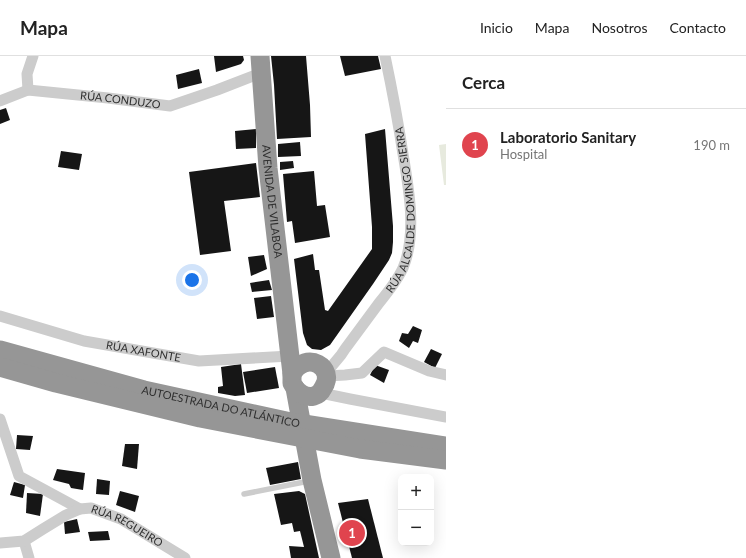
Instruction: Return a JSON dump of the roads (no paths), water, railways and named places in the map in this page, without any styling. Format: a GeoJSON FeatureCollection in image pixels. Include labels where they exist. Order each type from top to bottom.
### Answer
{"type":"FeatureCollection","features":[{"type":"Feature","properties":{"kind":"highway","name":"AVENIDA DE VILABOA"},"geometry":{"type":"LineString","coordinates":[[260,64],[268,168],[308,376],[308,457],[312,480],[331,558]]}},
{"type":"Feature","properties":{"kind":"highway","name":"AUTOESTRADA DO ATLÁNTICO"},"geometry":{"type":"LineString","coordinates":[[0,350],[144,390],[291,422],[446,446]]}},
{"type":"Feature","properties":{"kind":"highway","name":"AUTOESTRADA DO ATLÁNTICO"},"geometry":{"type":"LineString","coordinates":[[0,367],[56,383],[200,418],[360,449],[446,460]]}},
{"type":"Feature","properties":{"kind":"street"},"geometry":{"type":"LineString","coordinates":[[28,90],[27,74],[33,56]]}},
{"type":"Feature","properties":{"kind":"street","name":"RÚA ALCALDE DOMINGO SIERRA"},"geometry":{"type":"LineString","coordinates":[[308,376],[341,355],[395,282],[403,268],[407,256],[412,224],[398,121],[385,56]]}},
{"type":"Feature","properties":{"kind":"street","name":"RÚA CONDUZO"},"geometry":{"type":"LineString","coordinates":[[0,101],[28,90],[170,106],[217,90],[260,64]]}},
{"type":"Feature","properties":{"kind":"street","name":"RÚA XAFONTE"},"geometry":{"type":"LineString","coordinates":[[0,316],[84,341],[199,361],[308,376]]}},
{"type":"Feature","properties":{"kind":"street"},"geometry":{"type":"LineString","coordinates":[[308,376],[362,373],[384,352],[429,371],[446,375]]}},
{"type":"Feature","properties":{"kind":"street"},"geometry":{"type":"LineString","coordinates":[[308,376],[350,399],[446,417]]}},
{"type":"Feature","properties":{"kind":"street"},"geometry":{"type":"LineString","coordinates":[[0,419],[19,476],[80,509]]}},
{"type":"Feature","properties":{"kind":"street","name":"RÚA REGUEIRO"},"geometry":{"type":"LineString","coordinates":[[0,543],[24,541],[66,515],[80,509],[91,508],[121,519],[185,558]]}},
{"type":"Feature","properties":{"kind":"street"},"geometry":{"type":"LineString","coordinates":[[24,541],[29,558]]}},
{"type":"Feature","properties":{"kind":"lane"},"geometry":{"type":"LineString","coordinates":[[244,494],[312,480]]}},
{"type":"Feature","properties":{"kind":"place","name":"Laboratorio Sanitary"},"geometry":{"type":"Point","coordinates":[352,533]}}]}
